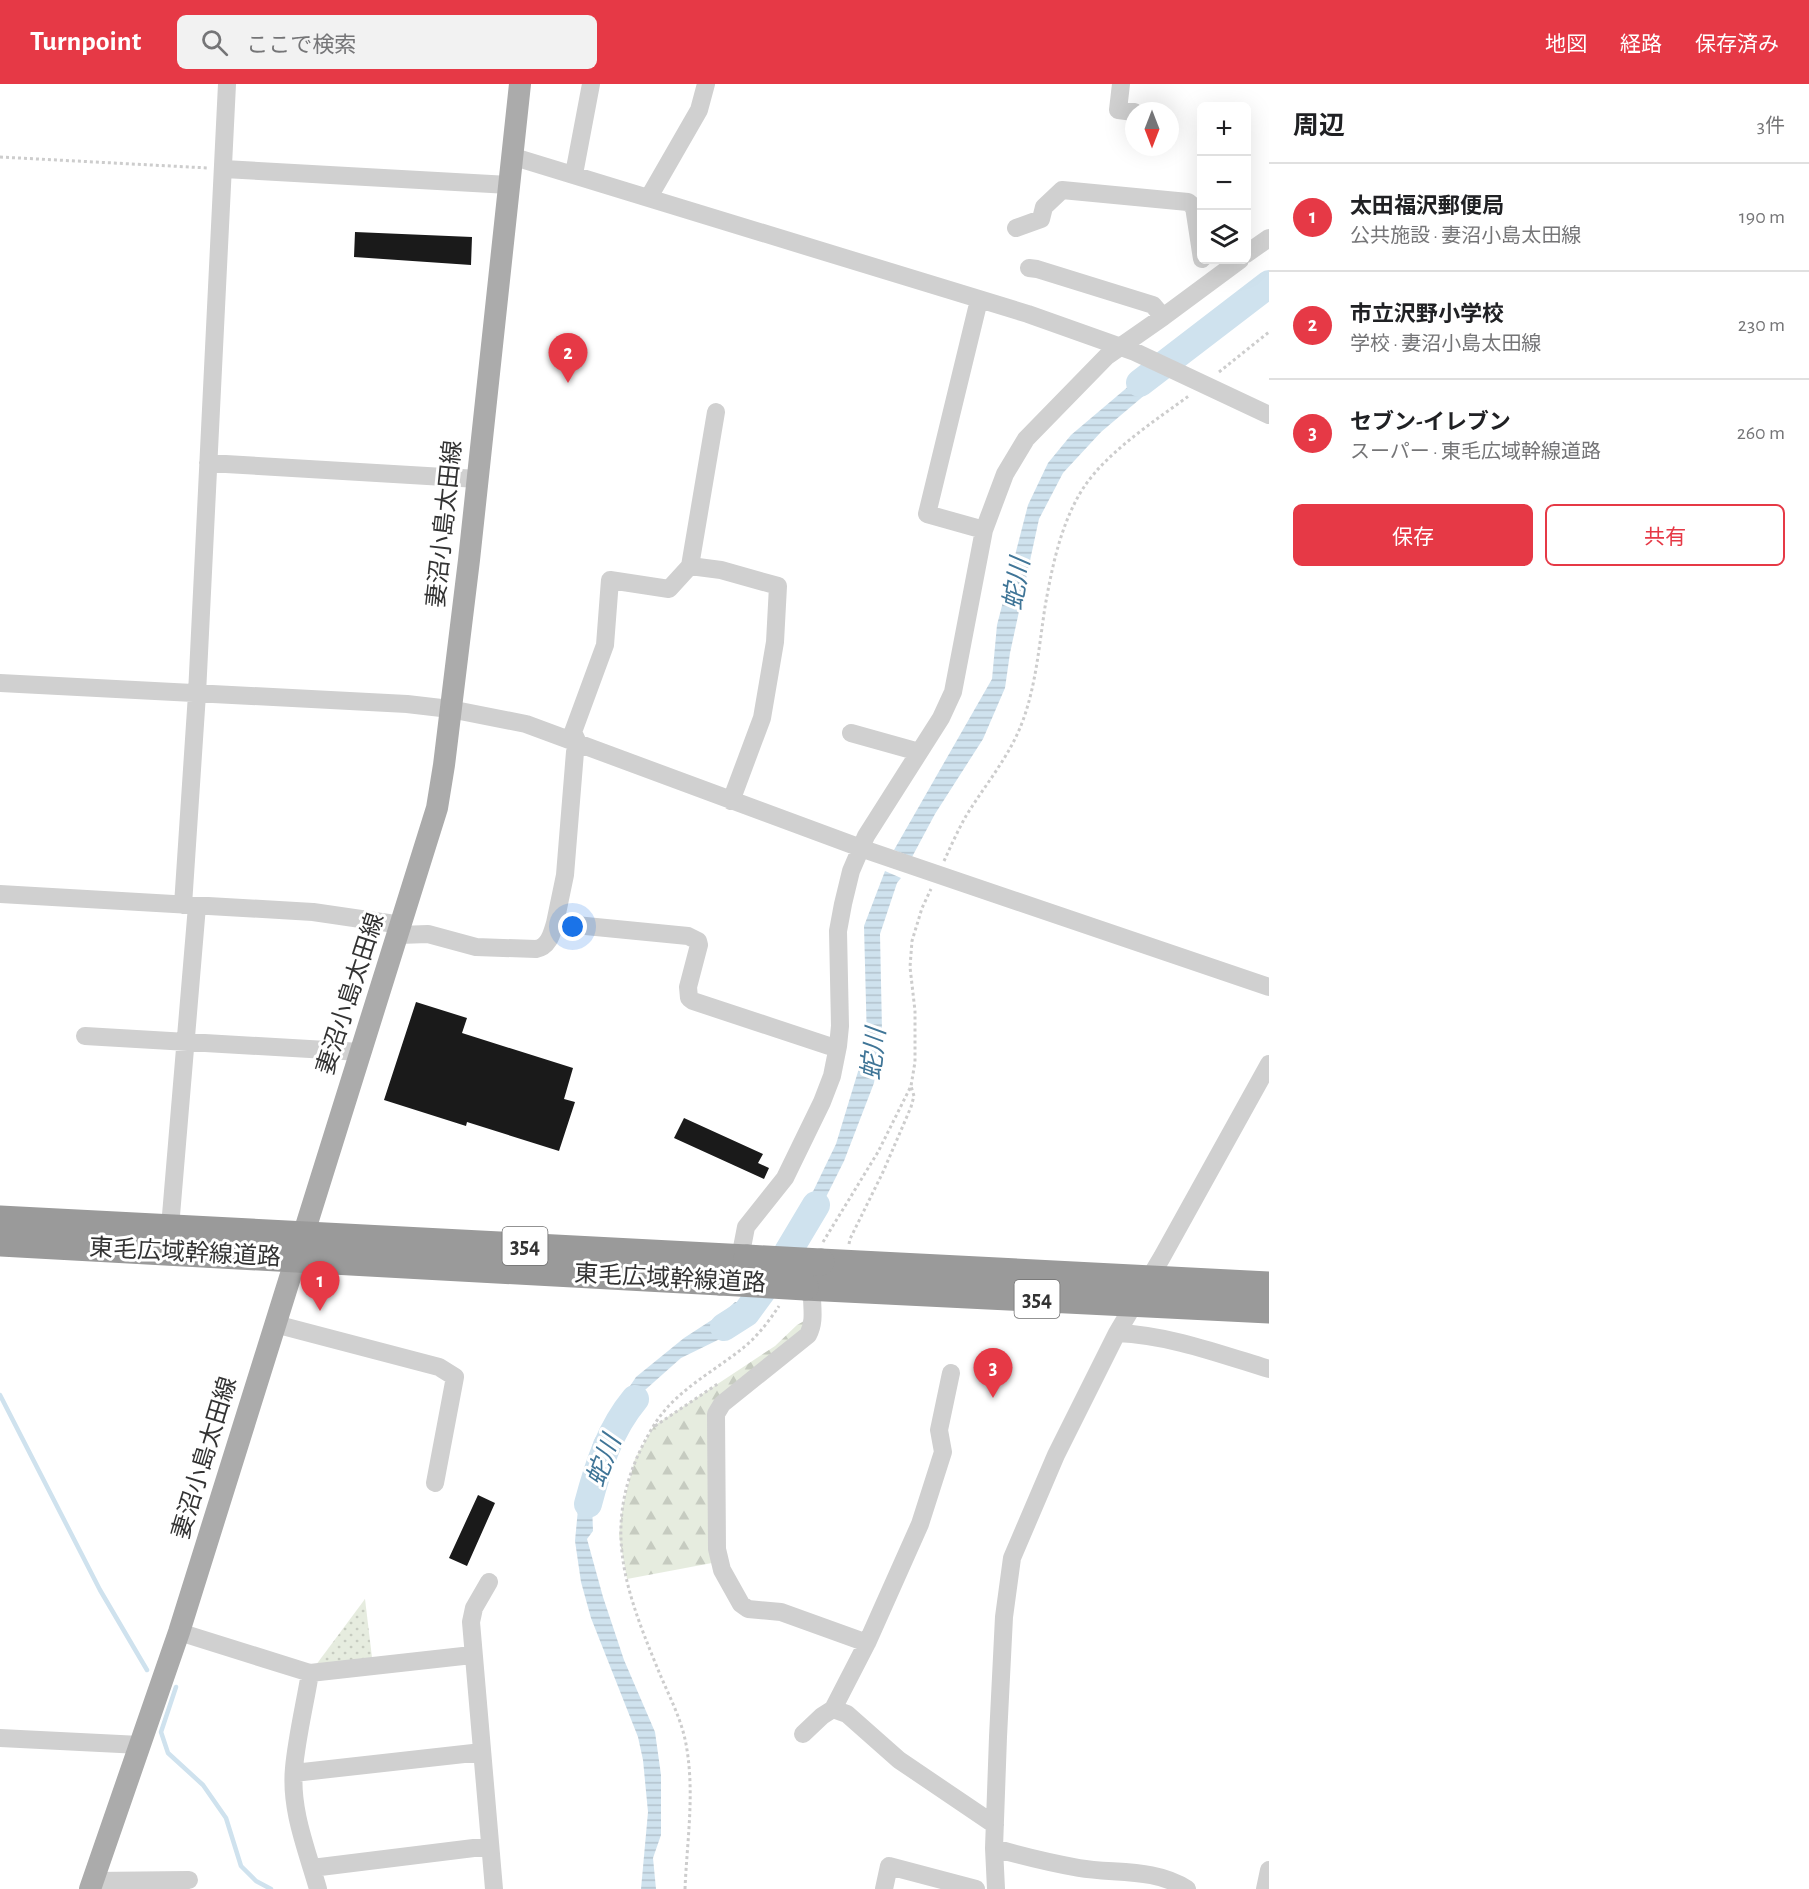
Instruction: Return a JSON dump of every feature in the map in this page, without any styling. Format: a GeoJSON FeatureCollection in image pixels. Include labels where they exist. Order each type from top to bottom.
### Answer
{"type":"FeatureCollection","features":[{"type":"Feature","properties":{"kind":"highway","name":"東毛広域幹線道路"},"geometry":{"type":"LineString","coordinates":[[0,1219],[170,1227],[299,1246],[720,1282],[1269,1310]]}},
{"type":"Feature","properties":{"kind":"highway","name":"東毛広域幹線道路"},"geometry":{"type":"LineString","coordinates":[[0,1243],[299,1246],[743,1258],[1269,1285]]}},
{"type":"Feature","properties":{"kind":"main road","name":"妻沼小島太田線"},"geometry":{"type":"LineString","coordinates":[[92,1885],[179,1632],[437,808],[478,479],[520,84]]}},
{"type":"Feature","properties":{"kind":"street"},"geometry":{"type":"LineString","coordinates":[[170,1227],[187,1042],[197,694],[227,84]]}},
{"type":"Feature","properties":{"kind":"street"},"geometry":{"type":"LineString","coordinates":[[574,174],[591,84]]}},
{"type":"Feature","properties":{"kind":"street"},"geometry":{"type":"LineString","coordinates":[[650,197],[699,110],[706,84]]}},
{"type":"Feature","properties":{"kind":"street"},"geometry":{"type":"LineString","coordinates":[[1120,84],[1118,110],[1125,111]]}},
{"type":"Feature","properties":{"kind":"street"},"geometry":{"type":"LineString","coordinates":[[511,156],[1028,314],[1127,349],[1269,415]]}},
{"type":"Feature","properties":{"kind":"street"},"geometry":{"type":"LineString","coordinates":[[224,169],[508,185]]}},
{"type":"Feature","properties":{"kind":"street"},"geometry":{"type":"LineString","coordinates":[[1016,228],[1041,219],[1044,207],[1062,190],[1188,202],[1194,207],[1197,226]]}},
{"type":"Feature","properties":{"kind":"street"},"geometry":{"type":"LineString","coordinates":[[1251,250],[1269,237]]}},
{"type":"Feature","properties":{"kind":"street"},"geometry":{"type":"LineString","coordinates":[[1203,264],[1206,273],[1215,278]]}},
{"type":"Feature","properties":{"kind":"street"},"geometry":{"type":"LineString","coordinates":[[743,1258],[746,1227],[785,1178],[822,1102],[836,1062],[838,931],[848,882],[865,850],[866,836],[941,718],[957,680],[984,530],[1005,474],[1026,439],[1163,317],[1234,264]]}},
{"type":"Feature","properties":{"kind":"street"},"geometry":{"type":"LineString","coordinates":[[1029,268],[1037,268],[1153,305],[1163,317]]}},
{"type":"Feature","properties":{"kind":"street"},"geometry":{"type":"LineString","coordinates":[[979,300],[927,514],[984,530]]}},
{"type":"Feature","properties":{"kind":"street"},"geometry":{"type":"LineString","coordinates":[[0,894],[313,912],[484,947],[542,948],[555,923],[565,875],[575,752],[578,743],[573,732],[605,645],[610,580],[669,589],[690,566],[716,411]]}},
{"type":"Feature","properties":{"kind":"street"},"geometry":{"type":"LineString","coordinates":[[208,463],[478,479]]}},
{"type":"Feature","properties":{"kind":"street"},"geometry":{"type":"LineString","coordinates":[[690,566],[721,570],[778,586],[775,642],[762,717],[731,801]]}},
{"type":"Feature","properties":{"kind":"street"},"geometry":{"type":"LineString","coordinates":[[0,683],[407,704],[450,709],[526,724],[865,850],[937,871],[1269,987]]}},
{"type":"Feature","properties":{"kind":"street"},"geometry":{"type":"LineString","coordinates":[[851,733],[919,752]]}},
{"type":"Feature","properties":{"kind":"street"},"geometry":{"type":"LineString","coordinates":[[555,923],[693,938],[698,941],[699,950],[688,987],[689,998],[693,1001],[830,1046],[838,1046]]}},
{"type":"Feature","properties":{"kind":"street"},"geometry":{"type":"LineString","coordinates":[[86,1036],[361,1053]]}},
{"type":"Feature","properties":{"kind":"street"},"geometry":{"type":"LineString","coordinates":[[996,1889],[994,1825],[1004,1617],[1012,1558],[1056,1455],[1117,1333],[1269,1064]]}},
{"type":"Feature","properties":{"kind":"street"},"geometry":{"type":"LineString","coordinates":[[809,1288],[813,1326],[808,1335],[722,1404],[716,1414],[717,1549],[722,1570],[741,1604],[748,1609],[781,1612],[867,1643]]}},
{"type":"Feature","properties":{"kind":"street"},"geometry":{"type":"LineString","coordinates":[[275,1324],[439,1367],[455,1377],[435,1483]]}},
{"type":"Feature","properties":{"kind":"street"},"geometry":{"type":"LineString","coordinates":[[1117,1333],[1142,1334],[1269,1369]]}},
{"type":"Feature","properties":{"kind":"street"},"geometry":{"type":"LineString","coordinates":[[803,1734],[833,1709],[867,1643],[920,1524],[943,1452],[939,1430],[951,1373]]}},
{"type":"Feature","properties":{"kind":"street"},"geometry":{"type":"LineString","coordinates":[[489,1582],[474,1608],[471,1622],[472,1655],[494,1889]]}},
{"type":"Feature","properties":{"kind":"street"},"geometry":{"type":"LineString","coordinates":[[179,1632],[310,1672],[472,1655]]}},
{"type":"Feature","properties":{"kind":"street"},"geometry":{"type":"LineString","coordinates":[[310,1672],[294,1773],[299,1826],[318,1889]]}},
{"type":"Feature","properties":{"kind":"street"},"geometry":{"type":"LineString","coordinates":[[833,1709],[847,1714],[899,1760],[994,1825]]}},
{"type":"Feature","properties":{"kind":"street"},"geometry":{"type":"LineString","coordinates":[[0,1738],[140,1745]]}},
{"type":"Feature","properties":{"kind":"street"},"geometry":{"type":"LineString","coordinates":[[294,1773],[482,1752]]}},
{"type":"Feature","properties":{"kind":"street"},"geometry":{"type":"LineString","coordinates":[[312,1868],[490,1846]]}},
{"type":"Feature","properties":{"kind":"street"},"geometry":{"type":"LineString","coordinates":[[994,1848],[1080,1868],[1158,1876],[1177,1882],[1187,1889]]}},
{"type":"Feature","properties":{"kind":"street"},"geometry":{"type":"LineString","coordinates":[[884,1889],[889,1866],[976,1889]]}},
{"type":"Feature","properties":{"kind":"street"},"geometry":{"type":"LineString","coordinates":[[1265,1889],[1269,1870]]}},
{"type":"Feature","properties":{"kind":"street"},"geometry":{"type":"LineString","coordinates":[[92,1885],[189,1880]]}},
{"type":"Feature","properties":{"kind":"path"},"geometry":{"type":"LineString","coordinates":[[0,157],[224,169]]}},
{"type":"Feature","properties":{"kind":"path"},"geometry":{"type":"LineString","coordinates":[[937,871],[966,817],[1003,762],[1022,723],[1036,672],[1052,573],[1063,531],[1086,485],[1116,453],[1269,332]]}},
{"type":"Feature","properties":{"kind":"path"},"geometry":{"type":"LineString","coordinates":[[849,1246],[850,1239],[883,1172],[911,1107],[914,1096],[910,1086]]}},
{"type":"Feature","properties":{"kind":"green space"},"geometry":{"type":"Polygon","coordinates":[[[813,1316],[813,1326],[717,1404],[712,1563],[627,1579],[619,1535],[623,1505],[635,1459],[654,1426],[775,1346],[797,1325],[813,1316]]]}},
{"type":"Feature","properties":{"kind":"green space"},"geometry":{"type":"Polygon","coordinates":[[[365,1599],[373,1666],[310,1673],[365,1599]]]}},
{"type":"Feature","properties":{"kind":"water"},"geometry":{"type":"Polygon","coordinates":[[[1269,280],[1269,299],[1188,362],[1172,353],[1269,280]]]}},
{"type":"Feature","properties":{"kind":"water"},"geometry":{"type":"Polygon","coordinates":[[[1149,369],[1166,377],[1101,432],[1063,473],[1039,519],[1010,653],[1005,688],[983,739],[935,814],[912,857],[894,850],[992,679],[997,625],[1028,505],[1048,463],[1071,435],[1149,369]]]}},
{"type":"Feature","properties":{"kind":"water"},"geometry":{"type":"Polygon","coordinates":[[[885,871],[901,878],[897,883],[880,934],[882,1030],[874,1083],[844,1161],[805,1239],[790,1239],[836,1144],[867,1042],[864,926],[885,871]]]}},
{"type":"Feature","properties":{"kind":"water"},"geometry":{"type":"Polygon","coordinates":[[[735,1302],[766,1304],[724,1337],[681,1358],[645,1390],[614,1432],[597,1467],[592,1504],[593,1531],[587,1539],[624,1660],[655,1732],[661,1775],[661,1835],[653,1858],[656,1889],[641,1889],[648,1812],[643,1760],[638,1737],[591,1618],[581,1582],[575,1541],[580,1488],[594,1440],[636,1377],[684,1338],[724,1312],[735,1302]]]}},
{"type":"Feature","properties":{"kind":"building"},"geometry":{"type":"Polygon","coordinates":[[[355,232],[472,237],[471,265],[354,257],[355,232]]]}},
{"type":"Feature","properties":{"kind":"building"},"geometry":{"type":"Polygon","coordinates":[[[416,1002],[467,1018],[462,1033],[573,1068],[564,1099],[575,1102],[559,1151],[467,1122],[466,1126],[384,1100],[416,1002]]]}},
{"type":"Feature","properties":{"kind":"building"},"geometry":{"type":"Polygon","coordinates":[[[684,1118],[763,1154],[758,1163],[769,1168],[764,1179],[674,1138],[684,1118]]]}},
{"type":"Feature","properties":{"kind":"building"},"geometry":{"type":"Polygon","coordinates":[[[478,1495],[495,1503],[467,1566],[449,1558],[478,1495]]]}},
{"type":"Feature","properties":{"kind":"waterway","name":"蛇川"},"geometry":{"type":"LineString","coordinates":[[1140,383],[1269,284]]}},
{"type":"Feature","properties":{"kind":"waterway","name":"蛇川"},"geometry":{"type":"LineString","coordinates":[[724,1327],[746,1313],[776,1272],[816,1205]]}},
{"type":"Feature","properties":{"kind":"waterway"},"geometry":{"type":"LineString","coordinates":[[0,1395],[100,1590],[147,1670]]}},
{"type":"Feature","properties":{"kind":"waterway","name":"蛇川"},"geometry":{"type":"LineString","coordinates":[[588,1504],[606,1448],[635,1399]]}},
{"type":"Feature","properties":{"kind":"waterway"},"geometry":{"type":"LineString","coordinates":[[176,1687],[161,1732],[168,1753],[203,1785],[226,1818],[241,1866],[256,1881],[271,1889]]}},
{"type":"Feature","properties":{"kind":"place","name":"市立沢野小学校"},"geometry":{"type":"Point","coordinates":[568,383]}},
{"type":"Feature","properties":{"kind":"place","name":"太田福沢郵便局"},"geometry":{"type":"Point","coordinates":[320,1311]}},
{"type":"Feature","properties":{"kind":"place","name":"セブン-イレブン"},"geometry":{"type":"Point","coordinates":[993,1398]}}]}
